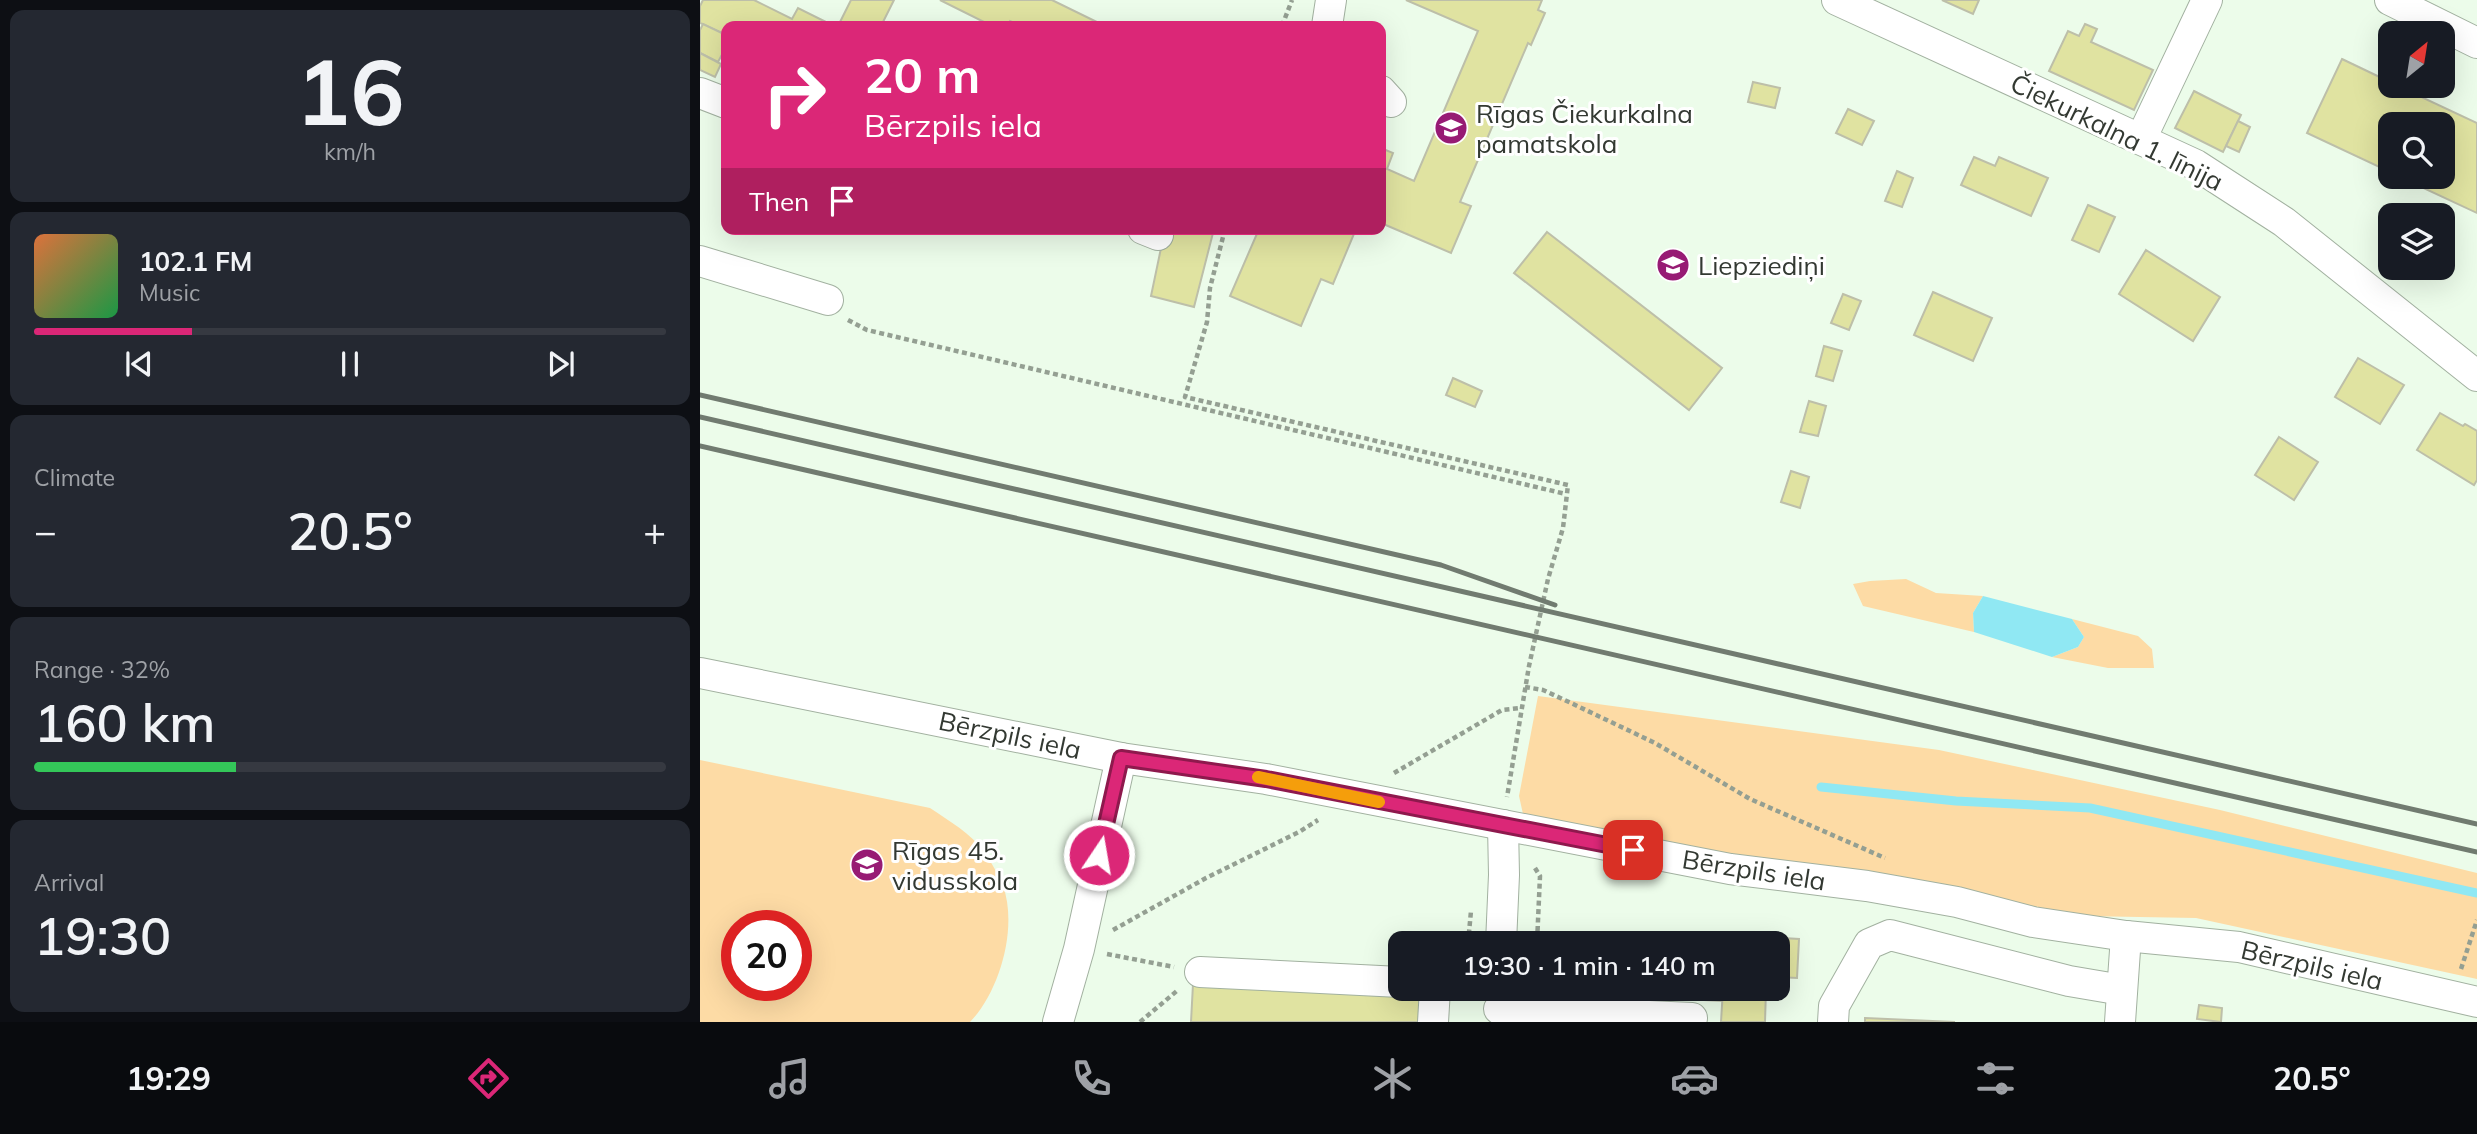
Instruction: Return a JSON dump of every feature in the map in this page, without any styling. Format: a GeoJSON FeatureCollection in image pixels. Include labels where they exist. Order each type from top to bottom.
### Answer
{"type":"FeatureCollection","features":[{"type":"Feature","properties":{"kind":"street"},"geometry":{"type":"LineString","coordinates":[[1328,21],[1331,0]]}},
{"type":"Feature","properties":{"kind":"street","name":"Čiekurkalna 1. līnija"},"geometry":{"type":"LineString","coordinates":[[1837,0],[2196,165],[2284,222],[2477,376]]}},
{"type":"Feature","properties":{"kind":"street"},"geometry":{"type":"LineString","coordinates":[[2141,139],[2207,0]]}},
{"type":"Feature","properties":{"kind":"street"},"geometry":{"type":"LineString","coordinates":[[2390,0],[2477,43]]}},
{"type":"Feature","properties":{"kind":"street"},"geometry":{"type":"LineString","coordinates":[[700,93],[721,101]]}},
{"type":"Feature","properties":{"kind":"street"},"geometry":{"type":"LineString","coordinates":[[700,261],[828,300]]}},
{"type":"Feature","properties":{"kind":"street","name":"Bērzpils iela"},"geometry":{"type":"LineString","coordinates":[[700,673],[1121,758],[1266,779],[1730,869],[1867,886],[1957,902],[2033,922],[2126,936],[2239,947],[2465,1000]]}},
{"type":"Feature","properties":{"kind":"street"},"geometry":{"type":"LineString","coordinates":[[1058,1022],[1079,949],[1121,758]]}},
{"type":"Feature","properties":{"kind":"street"},"geometry":{"type":"LineString","coordinates":[[1502,931],[1503,825]]}},
{"type":"Feature","properties":{"kind":"street"},"geometry":{"type":"LineString","coordinates":[[1833,1022],[1834,1006],[1869,944],[1890,935],[2069,981],[2122,990]]}},
{"type":"Feature","properties":{"kind":"street"},"geometry":{"type":"LineString","coordinates":[[2120,1022],[2126,936]]}},
{"type":"Feature","properties":{"kind":"street"},"geometry":{"type":"LineString","coordinates":[[1200,972],[1388,981]]}},
{"type":"Feature","properties":{"kind":"street"},"geometry":{"type":"LineString","coordinates":[[1433,1022],[1434,1001]]}},
{"type":"Feature","properties":{"kind":"street"},"geometry":{"type":"LineString","coordinates":[[1499,1007],[1692,1018]]}},
{"type":"Feature","properties":{"kind":"path"},"geometry":{"type":"LineString","coordinates":[[1284,21],[1292,0]]}},
{"type":"Feature","properties":{"kind":"path"},"geometry":{"type":"LineString","coordinates":[[1223,235],[1210,288],[1207,322],[1185,397],[1568,485],[1563,528],[1548,579],[1525,687],[1503,825]]}},
{"type":"Feature","properties":{"kind":"path"},"geometry":{"type":"LineString","coordinates":[[828,300],[841,317],[867,330],[1566,494]]}},
{"type":"Feature","properties":{"kind":"path"},"geometry":{"type":"LineString","coordinates":[[1525,687],[1543,690],[1595,714],[1655,743],[1751,799],[1887,859]]}},
{"type":"Feature","properties":{"kind":"path"},"geometry":{"type":"LineString","coordinates":[[1079,949],[1206,878],[1299,832],[1353,796],[1502,710],[1521,708]]}},
{"type":"Feature","properties":{"kind":"path"},"geometry":{"type":"LineString","coordinates":[[2465,1000],[2477,920]]}},
{"type":"Feature","properties":{"kind":"path"},"geometry":{"type":"LineString","coordinates":[[1079,949],[1200,972]]}},
{"type":"Feature","properties":{"kind":"path"},"geometry":{"type":"LineString","coordinates":[[1140,1022],[1200,972]]}},
{"type":"Feature","properties":{"kind":"shaded area"},"geometry":{"type":"Polygon","coordinates":[[[1906,579],[1936,593],[1983,596],[1973,613],[1974,632],[1863,606],[1853,584],[1906,579]]]}},
{"type":"Feature","properties":{"kind":"shaded area"},"geometry":{"type":"Polygon","coordinates":[[[2072,619],[2138,636],[2152,649],[2154,668],[2108,668],[2052,657],[2078,647],[2084,637],[2072,619]]]}},
{"type":"Feature","properties":{"kind":"shaded area"},"geometry":{"type":"Polygon","coordinates":[[[1538,696],[1939,750],[2220,810],[2477,873],[2477,979],[2196,918],[2083,916],[1884,876],[1764,860],[1523,814],[1519,796],[1538,696]]]}},
{"type":"Feature","properties":{"kind":"shaded area","name":"Rīgas 45. vidusskola"},"geometry":{"type":"Polygon","coordinates":[[[700,760],[930,808],[973,839],[992,864],[1003,886],[1008,920],[1007,939],[998,976],[981,1009],[970,1022],[700,1022],[700,760]]]}},
{"type":"Feature","properties":{"kind":"water"},"geometry":{"type":"Polygon","coordinates":[[[1983,596],[2072,619],[2084,637],[2078,647],[2052,657],[1974,632],[1973,613],[1983,596]]]}},
{"type":"Feature","properties":{"kind":"building"},"geometry":{"type":"Polygon","coordinates":[[[703,0],[754,0],[792,19],[798,8],[824,21],[721,21],[721,33],[700,23],[700,6],[703,0]]]}},
{"type":"Feature","properties":{"kind":"building"},"geometry":{"type":"Polygon","coordinates":[[[851,0],[894,0],[884,21],[840,21],[851,0]]]}},
{"type":"Feature","properties":{"kind":"building"},"geometry":{"type":"Polygon","coordinates":[[[940,0],[1052,0],[1095,21],[1010,21],[982,21],[940,0]]]}},
{"type":"Feature","properties":{"kind":"building"},"geometry":{"type":"Polygon","coordinates":[[[1406,0],[1542,0],[1538,10],[1545,13],[1531,45],[1528,43],[1460,202],[1471,206],[1451,253],[1386,225],[1386,150],[1393,153],[1387,169],[1414,181],[1478,31],[1406,0]]]}},
{"type":"Feature","properties":{"kind":"building"},"geometry":{"type":"Polygon","coordinates":[[[1942,0],[1979,0],[1973,14],[1942,0]]]}},
{"type":"Feature","properties":{"kind":"building"},"geometry":{"type":"Polygon","coordinates":[[[703,24],[721,33],[721,56],[718,62],[700,53],[700,30],[703,24]]]}},
{"type":"Feature","properties":{"kind":"building"},"geometry":{"type":"Polygon","coordinates":[[[2085,24],[2097,29],[2091,42],[2153,70],[2134,110],[2049,71],[2068,31],[2079,36],[2085,24]]]}},
{"type":"Feature","properties":{"kind":"building"},"geometry":{"type":"Polygon","coordinates":[[[700,53],[721,64],[715,77],[700,70],[700,53]]]}},
{"type":"Feature","properties":{"kind":"building"},"geometry":{"type":"Polygon","coordinates":[[[2342,59],[2378,76],[2378,98],[2424,98],[2454,112],[2378,112],[2378,166],[2307,133],[2342,59]]]}},
{"type":"Feature","properties":{"kind":"building"},"geometry":{"type":"Polygon","coordinates":[[[1753,82],[1780,88],[1775,108],[1748,102],[1753,82]]]}},
{"type":"Feature","properties":{"kind":"building"},"geometry":{"type":"Polygon","coordinates":[[[2194,91],[2241,115],[2223,152],[2175,128],[2194,91]]]}},
{"type":"Feature","properties":{"kind":"building"},"geometry":{"type":"Polygon","coordinates":[[[1848,109],[1874,121],[1862,145],[1836,133],[1848,109]]]}},
{"type":"Feature","properties":{"kind":"building"},"geometry":{"type":"Polygon","coordinates":[[[2455,113],[2477,123],[2477,213],[2426,189],[2455,189],[2455,113]]]}},
{"type":"Feature","properties":{"kind":"building"},"geometry":{"type":"Polygon","coordinates":[[[2238,121],[2250,127],[2239,152],[2226,146],[2238,121]]]}},
{"type":"Feature","properties":{"kind":"building"},"geometry":{"type":"Polygon","coordinates":[[[1974,157],[1995,166],[1999,157],[2048,178],[2031,216],[1961,185],[1974,157]]]}},
{"type":"Feature","properties":{"kind":"building"},"geometry":{"type":"Polygon","coordinates":[[[1897,171],[1913,178],[1902,207],[1885,201],[1897,171]]]}},
{"type":"Feature","properties":{"kind":"building"},"geometry":{"type":"Polygon","coordinates":[[[2088,205],[2115,217],[2099,252],[2072,240],[2088,205]]]}},
{"type":"Feature","properties":{"kind":"building"},"geometry":{"type":"Polygon","coordinates":[[[1547,232],[1722,368],[1689,410],[1514,273],[1547,232]]]}},
{"type":"Feature","properties":{"kind":"building"},"geometry":{"type":"Polygon","coordinates":[[[1164,235],[1212,235],[1194,307],[1151,296],[1164,235]]]}},
{"type":"Feature","properties":{"kind":"building"},"geometry":{"type":"Polygon","coordinates":[[[1256,235],[1353,235],[1333,284],[1321,279],[1301,326],[1230,296],[1256,235]]]}},
{"type":"Feature","properties":{"kind":"building"},"geometry":{"type":"Polygon","coordinates":[[[2146,250],[2220,297],[2193,341],[2119,294],[2146,250]]]}},
{"type":"Feature","properties":{"kind":"building"},"geometry":{"type":"Polygon","coordinates":[[[1933,292],[1992,318],[1973,361],[1914,335],[1933,292]]]}},
{"type":"Feature","properties":{"kind":"building"},"geometry":{"type":"Polygon","coordinates":[[[1843,294],[1861,301],[1849,330],[1831,323],[1843,294]]]}},
{"type":"Feature","properties":{"kind":"building"},"geometry":{"type":"Polygon","coordinates":[[[1824,346],[1842,351],[1833,381],[1816,376],[1824,346]]]}},
{"type":"Feature","properties":{"kind":"building"},"geometry":{"type":"Polygon","coordinates":[[[2358,358],[2404,385],[2380,424],[2335,397],[2358,358]]]}},
{"type":"Feature","properties":{"kind":"building"},"geometry":{"type":"Polygon","coordinates":[[[1453,378],[1482,391],[1475,407],[1446,395],[1453,378]]]}},
{"type":"Feature","properties":{"kind":"building"},"geometry":{"type":"Polygon","coordinates":[[[1809,401],[1826,406],[1818,436],[1800,432],[1809,401]]]}},
{"type":"Feature","properties":{"kind":"building"},"geometry":{"type":"Polygon","coordinates":[[[2440,413],[2477,431],[2477,480],[2474,485],[2417,450],[2440,413]]]}},
{"type":"Feature","properties":{"kind":"building"},"geometry":{"type":"Polygon","coordinates":[[[2279,437],[2318,462],[2294,500],[2255,475],[2279,437]]]}},
{"type":"Feature","properties":{"kind":"building"},"geometry":{"type":"Polygon","coordinates":[[[1791,471],[1809,477],[1800,508],[1781,502],[1791,471]]]}},
{"type":"Feature","properties":{"kind":"building"},"geometry":{"type":"Polygon","coordinates":[[[1790,939],[1799,939],[1797,978],[1790,978],[1790,939]]]}},
{"type":"Feature","properties":{"kind":"building"},"geometry":{"type":"Polygon","coordinates":[[[1193,984],[1388,994],[1388,1001],[1425,1001],[1424,1022],[1191,1022],[1193,984]]]}},
{"type":"Feature","properties":{"kind":"building"},"geometry":{"type":"Polygon","coordinates":[[[1722,1001],[1766,1001],[1765,1022],[1721,1022],[1722,1001]]]}},
{"type":"Feature","properties":{"kind":"building"},"geometry":{"type":"Polygon","coordinates":[[[2199,1005],[2222,1008],[2221,1022],[2197,1019],[2199,1005]]]}},
{"type":"Feature","properties":{"kind":"building"},"geometry":{"type":"Polygon","coordinates":[[[1865,1018],[1955,1022],[1865,1022],[1865,1018]]]}},
{"type":"Feature","properties":{"kind":"waterway"},"geometry":{"type":"LineString","coordinates":[[1821,787],[1956,801],[2090,808],[2477,893]]}},
{"type":"Feature","properties":{"kind":"railway"},"geometry":{"type":"LineString","coordinates":[[700,395],[1441,565],[1555,605]]}},
{"type":"Feature","properties":{"kind":"railway"},"geometry":{"type":"LineString","coordinates":[[700,417],[2477,824]]}},
{"type":"Feature","properties":{"kind":"railway"},"geometry":{"type":"LineString","coordinates":[[700,446],[2477,852]]}},
{"type":"Feature","properties":{"kind":"slow traffic"},"geometry":{"type":"LineString","coordinates":[[1258,777],[1379,802]]}},
{"type":"Feature","properties":{"kind":"place","name":"Rīgas Čiekurkalna pamatskola"},"geometry":{"type":"Point","coordinates":[1451,128]}},
{"type":"Feature","properties":{"kind":"place","name":"Liepziediņi"},"geometry":{"type":"Point","coordinates":[1673,265]}},
{"type":"Feature","properties":{"kind":"place","name":"Rīgas 45. vidusskola"},"geometry":{"type":"Point","coordinates":[867,865]}},
{"type":"Feature","properties":{"kind":"route"},"geometry":{"type":"LineString","coordinates":[[1099,855],[1121,758],[1266,779],[1633,850]]}}]}
